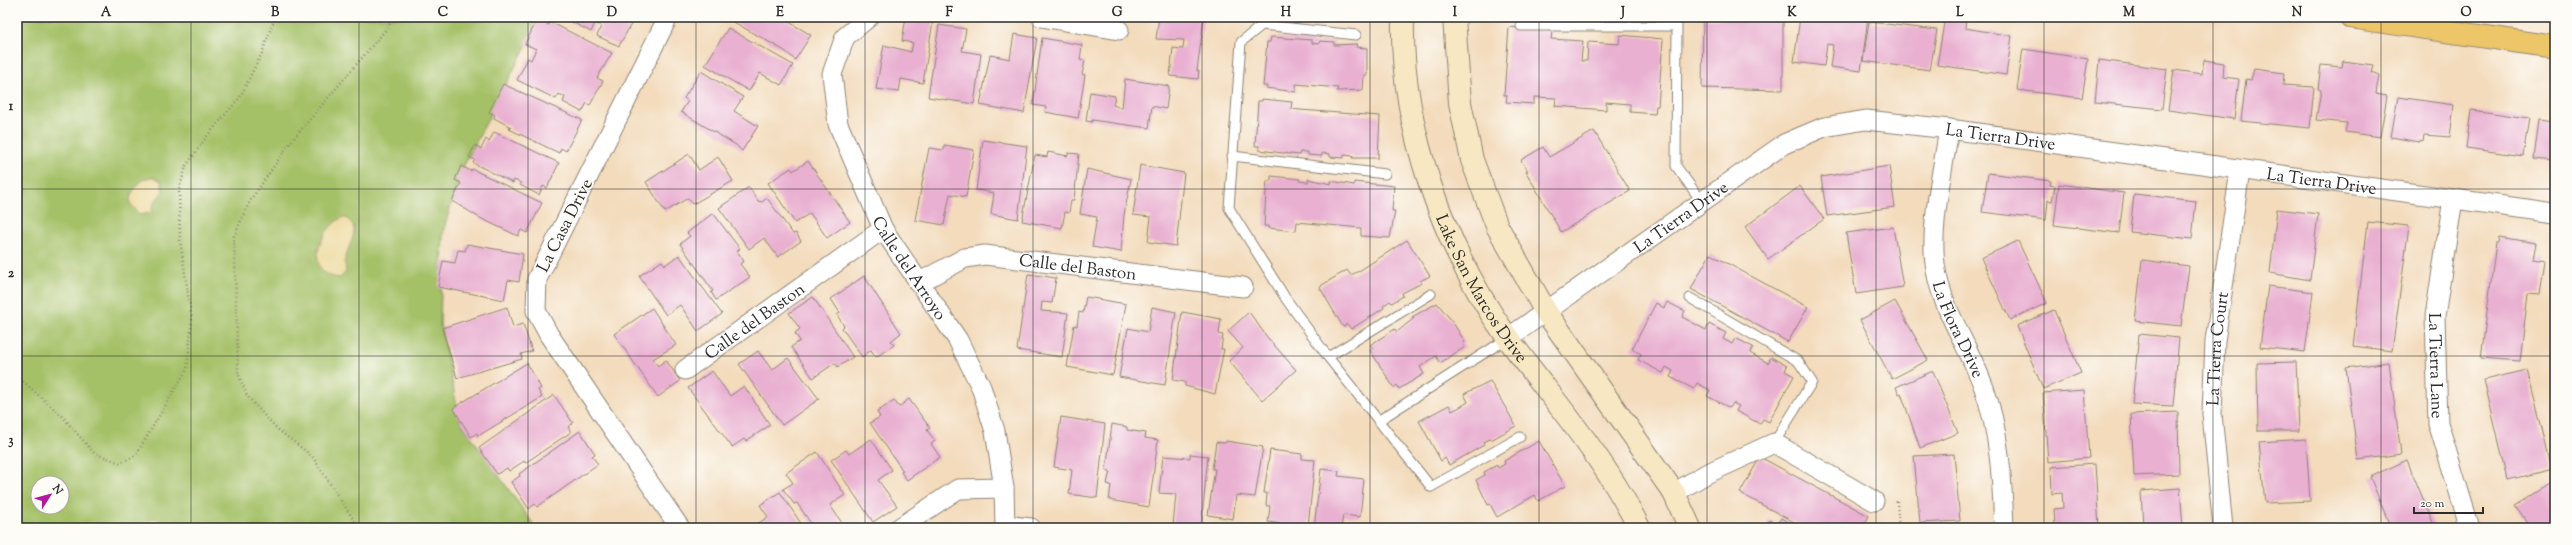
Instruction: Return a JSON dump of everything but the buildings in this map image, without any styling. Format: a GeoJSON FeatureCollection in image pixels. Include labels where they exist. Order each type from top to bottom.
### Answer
{"type":"FeatureCollection","features":[{"type":"Feature","properties":{"kind":"main road"},"geometry":{"type":"LineString","coordinates":[[2350,17],[2555,47]]}},
{"type":"Feature","properties":{"kind":"street","name":"La Casa Drive"},"geometry":{"type":"LineString","coordinates":[[668,17],[537,279],[536,311],[548,335],[680,528]]}},
{"type":"Feature","properties":{"kind":"street","name":"Calle del Arroyo"},"geometry":{"type":"LineString","coordinates":[[869,17],[845,37],[832,74],[838,124],[883,229],[918,283],[958,340],[981,386],[995,431],[1004,488],[1005,526]]}},
{"type":"Feature","properties":{"kind":"street"},"geometry":{"type":"LineString","coordinates":[[1041,17],[1119,30]]}},
{"type":"Feature","properties":{"kind":"street","name":"Lake San Marcos Drive"},"geometry":{"type":"LineString","coordinates":[[1403,17],[1406,73],[1426,172],[1444,223],[1456,250],[1490,311],[1508,338],[1606,471],[1628,504],[1639,528]]}},
{"type":"Feature","properties":{"kind":"street"},"geometry":{"type":"LineString","coordinates":[[1454,17],[1460,103],[1472,160],[1497,226],[1546,312],[1674,493],[1690,528]]}},
{"type":"Feature","properties":{"kind":"street","name":"La Tierra Drive"},"geometry":{"type":"LineString","coordinates":[[1508,338],[1784,144],[1824,127],[1866,120],[1949,129],[2555,213]]}},
{"type":"Feature","properties":{"kind":"street","name":"La Flora Drive"},"geometry":{"type":"LineString","coordinates":[[1949,129],[1934,234],[1935,264],[1946,311],[1984,387],[2000,452],[2004,528]]}},
{"type":"Feature","properties":{"kind":"street","name":"La Tierra Court"},"geometry":{"type":"LineString","coordinates":[[2223,528],[2212,414],[2215,348],[2240,170]]}},
{"type":"Feature","properties":{"kind":"street","name":"La Tierra Lane"},"geometry":{"type":"LineString","coordinates":[[2453,199],[2435,316],[2438,423],[2470,528]]}},
{"type":"Feature","properties":{"kind":"street","name":"Calle del Baston"},"geometry":{"type":"LineString","coordinates":[[685,370],[883,229]]}},
{"type":"Feature","properties":{"kind":"street","name":"Calle del Baston"},"geometry":{"type":"LineString","coordinates":[[918,283],[966,258],[985,255],[1243,287]]}},
{"type":"Feature","properties":{"kind":"street"},"geometry":{"type":"LineString","coordinates":[[1674,493],[1706,474],[1774,443],[1874,500]]}},
{"type":"Feature","properties":{"kind":"street"},"geometry":{"type":"LineString","coordinates":[[899,528],[958,489],[1004,488]]}},
{"type":"Feature","properties":{"kind":"street"},"geometry":{"type":"LineString","coordinates":[[1005,526],[1031,528]]}},
{"type":"Feature","properties":{"kind":"lane"},"geometry":{"type":"LineString","coordinates":[[1356,35],[1262,25],[1241,42],[1229,208],[1286,299],[1328,357],[1431,487],[1520,437]]}},
{"type":"Feature","properties":{"kind":"lane"},"geometry":{"type":"LineString","coordinates":[[1521,26],[1676,26],[1676,166],[1702,202]]}},
{"type":"Feature","properties":{"kind":"lane"},"geometry":{"type":"LineString","coordinates":[[1232,156],[1385,174]]}},
{"type":"Feature","properties":{"kind":"lane"},"geometry":{"type":"LineString","coordinates":[[1328,357],[1431,294]]}},
{"type":"Feature","properties":{"kind":"lane"},"geometry":{"type":"LineString","coordinates":[[1690,298],[1798,361],[1812,382],[1774,443]]}},
{"type":"Feature","properties":{"kind":"lane"},"geometry":{"type":"LineString","coordinates":[[1378,421],[1508,338]]}},
{"type":"Feature","properties":{"kind":"path"},"geometry":{"type":"LineString","coordinates":[[17,376],[62,416],[94,453],[120,463],[136,455],[187,369],[192,320],[180,240],[179,190],[186,166],[207,136],[240,97],[262,52],[275,17]]}},
{"type":"Feature","properties":{"kind":"path"},"geometry":{"type":"LineString","coordinates":[[359,528],[312,456],[276,428],[247,396],[238,373],[234,236],[250,201],[290,143],[348,76],[388,27],[393,17]]}},
{"type":"Feature","properties":{"kind":"green space"},"geometry":{"type":"Polygon","coordinates":[[[17,17],[541,17],[461,171],[443,232],[440,323],[460,421],[536,528],[24,528],[17,514],[17,17]]]}},
{"type":"Feature","properties":{"kind":"sand"},"geometry":{"type":"Polygon","coordinates":[[[149,177],[154,177],[161,181],[163,191],[154,203],[151,213],[140,215],[130,203],[130,199],[134,190],[141,182],[149,177]]]}},
{"type":"Feature","properties":{"kind":"sand"},"geometry":{"type":"Polygon","coordinates":[[[344,217],[350,221],[354,231],[345,259],[346,272],[340,278],[328,275],[321,268],[318,259],[319,249],[328,229],[344,217]]]}},
{"type":"Feature","properties":{"kind":"sand"},"geometry":{"type":"Polygon","coordinates":[[[156,518],[164,524],[166,528],[135,528],[139,524],[156,518]]]}}]}
